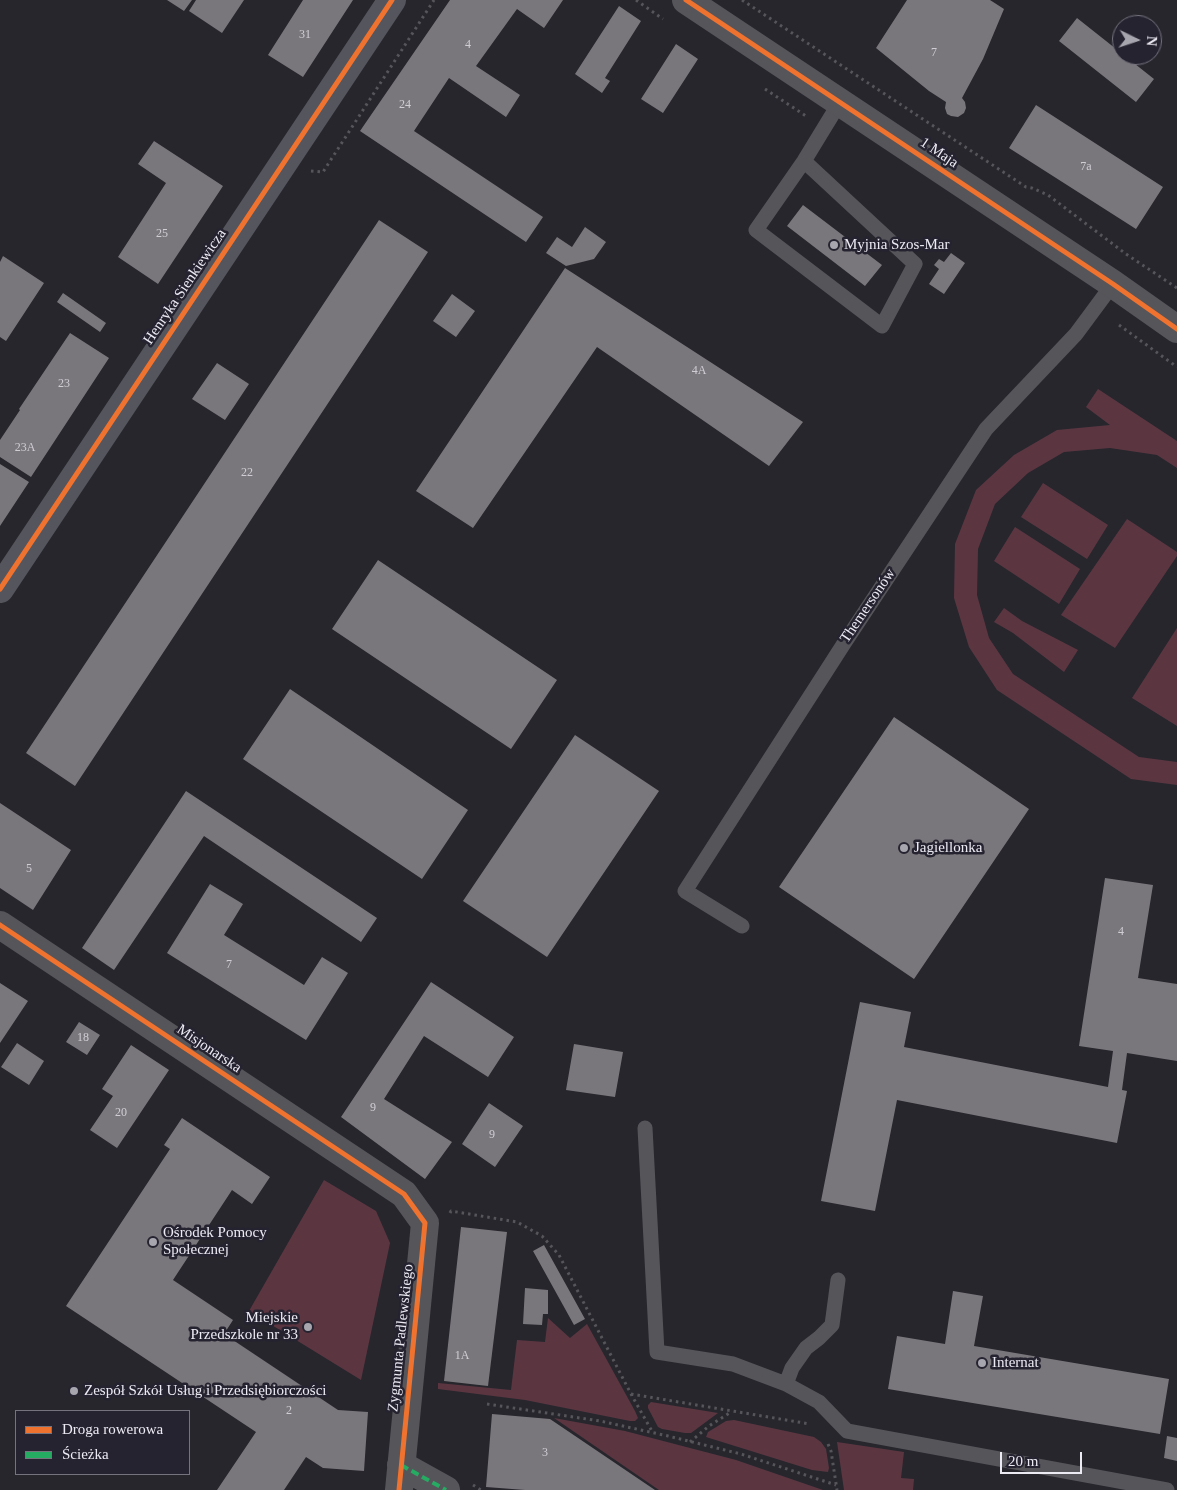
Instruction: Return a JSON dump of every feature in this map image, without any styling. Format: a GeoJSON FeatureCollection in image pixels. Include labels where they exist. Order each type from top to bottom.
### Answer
{"type":"FeatureCollection","features":[{"type":"Feature","properties":{"kind":"street","name":"Henryka Sienkiewicza"},"geometry":{"type":"LineString","coordinates":[[0,589],[392,0]]}},
{"type":"Feature","properties":{"kind":"street","name":"1 Maja"},"geometry":{"type":"LineString","coordinates":[[686,0],[1113,284],[1177,329]]}},
{"type":"Feature","properties":{"kind":"street","name":"Misjonarska"},"geometry":{"type":"LineString","coordinates":[[0,925],[404,1194]]}},
{"type":"Feature","properties":{"kind":"street","name":"Zygmunta Padlewskiego"},"geometry":{"type":"LineString","coordinates":[[400,1477],[425,1223],[404,1194]]}},
{"type":"Feature","properties":{"kind":"street"},"geometry":{"type":"LineString","coordinates":[[400,1477],[446,1490]]}},
{"type":"Feature","properties":{"kind":"lane"},"geometry":{"type":"LineString","coordinates":[[804,161],[916,264],[882,326],[756,230],[804,161],[840,102]]}},
{"type":"Feature","properties":{"kind":"lane","name":"Themersonów"},"geometry":{"type":"LineString","coordinates":[[742,926],[685,891],[842,645],[986,429],[1076,334],[1113,284]]}},
{"type":"Feature","properties":{"kind":"lane"},"geometry":{"type":"LineString","coordinates":[[645,1128],[657,1352],[733,1364],[786,1384],[819,1402],[847,1431],[1167,1490]]}},
{"type":"Feature","properties":{"kind":"lane"},"geometry":{"type":"LineString","coordinates":[[786,1384],[792,1368],[806,1348],[832,1325],[838,1280]]}},
{"type":"Feature","properties":{"kind":"path"},"geometry":{"type":"LineString","coordinates":[[742,0],[1026,187],[1048,195],[1126,254],[1177,288]]}},
{"type":"Feature","properties":{"kind":"path"},"geometry":{"type":"LineString","coordinates":[[450,1212],[517,1222],[542,1236],[559,1255],[653,1433]]}},
{"type":"Feature","properties":{"kind":"path"},"geometry":{"type":"LineString","coordinates":[[631,1394],[847,1431]]}},
{"type":"Feature","properties":{"kind":"path"},"geometry":{"type":"LineString","coordinates":[[487,1404],[600,1421],[653,1433],[741,1454],[836,1485]]}},
{"type":"Feature","properties":{"kind":"path"},"geometry":{"type":"LineString","coordinates":[[690,1442],[709,1426],[732,1411]]}},
{"type":"Feature","properties":{"kind":"path"},"geometry":{"type":"LineString","coordinates":[[825,1436],[831,1451],[837,1490]]}},
{"type":"Feature","properties":{"kind":"shaded area"},"geometry":{"type":"Polygon","coordinates":[[[1098,389],[1177,441],[1177,468],[1157,455],[1110,448],[1064,452],[1028,473],[995,504],[978,549],[977,595],[989,638],[1013,674],[1139,757],[1177,762],[1177,785],[1131,779],[997,690],[969,647],[954,598],[955,544],[976,490],[1014,455],[1057,430],[1110,425],[1086,407],[1098,389]]]}},
{"type":"Feature","properties":{"kind":"shaded area"},"geometry":{"type":"Polygon","coordinates":[[[1043,483],[1108,525],[1087,559],[1021,517],[1043,483]]]}},
{"type":"Feature","properties":{"kind":"shaded area"},"geometry":{"type":"Polygon","coordinates":[[[1127,519],[1177,552],[1177,556],[1115,648],[1061,615],[1127,519]]]}},
{"type":"Feature","properties":{"kind":"shaded area"},"geometry":{"type":"Polygon","coordinates":[[[1015,527],[1080,569],[1059,604],[994,561],[1015,527]]]}},
{"type":"Feature","properties":{"kind":"shaded area"},"geometry":{"type":"Polygon","coordinates":[[[1004,608],[1022,621],[1078,650],[1064,672],[1013,633],[994,622],[1004,608]]]}},
{"type":"Feature","properties":{"kind":"shaded area"},"geometry":{"type":"Polygon","coordinates":[[[1177,628],[1177,726],[1132,698],[1177,628]]]}},
{"type":"Feature","properties":{"kind":"shaded area"},"geometry":{"type":"Polygon","coordinates":[[[324,1180],[376,1211],[390,1243],[361,1380],[249,1311],[324,1180]]]}},
{"type":"Feature","properties":{"kind":"shaded area"},"geometry":{"type":"Polygon","coordinates":[[[548,1318],[570,1338],[587,1324],[635,1411],[638,1418],[635,1421],[525,1400],[438,1389],[438,1383],[511,1390],[517,1340],[545,1342],[548,1318]]]}},
{"type":"Feature","properties":{"kind":"shaded area"},"geometry":{"type":"Polygon","coordinates":[[[651,1402],[718,1413],[691,1433],[685,1433],[658,1427],[648,1408],[651,1402]]]}},
{"type":"Feature","properties":{"kind":"shaded area"},"geometry":{"type":"Polygon","coordinates":[[[554,1418],[625,1431],[736,1460],[823,1490],[659,1490],[554,1418]]]}},
{"type":"Feature","properties":{"kind":"shaded area"},"geometry":{"type":"Polygon","coordinates":[[[734,1420],[814,1437],[826,1449],[828,1472],[812,1470],[706,1437],[708,1432],[726,1421],[734,1420]]]}},
{"type":"Feature","properties":{"kind":"shaded area"},"geometry":{"type":"Polygon","coordinates":[[[837,1442],[904,1452],[901,1478],[914,1479],[913,1490],[844,1490],[837,1442]]]}},
{"type":"Feature","properties":{"kind":"building"},"geometry":{"type":"Polygon","coordinates":[[[167,0],[192,0],[184,11],[167,0]]]}},
{"type":"Feature","properties":{"kind":"building"},"geometry":{"type":"Polygon","coordinates":[[[196,0],[244,0],[222,33],[189,11],[196,0]]]}},
{"type":"Feature","properties":{"kind":"building"},"geometry":{"type":"Polygon","coordinates":[[[303,0],[353,0],[303,77],[268,55],[303,0]]]}},
{"type":"Feature","properties":{"kind":"building"},"geometry":{"type":"Polygon","coordinates":[[[450,0],[563,0],[544,28],[517,9],[476,66],[520,95],[506,117],[449,78],[414,131],[543,217],[526,242],[360,131],[450,0]]]}},
{"type":"Feature","properties":{"kind":"building"},"geometry":{"type":"Polygon","coordinates":[[[907,0],[990,0],[1004,9],[983,59],[962,98],[966,108],[964,113],[958,117],[947,114],[946,102],[929,91],[876,48],[907,0]]]}},
{"type":"Feature","properties":{"kind":"building"},"geometry":{"type":"Polygon","coordinates":[[[619,6],[641,21],[605,78],[610,81],[602,93],[575,74],[619,6]]]}},
{"type":"Feature","properties":{"kind":"building"},"geometry":{"type":"Polygon","coordinates":[[[1077,18],[1112,46],[1112,65],[1136,65],[1154,79],[1136,102],[1059,41],[1077,18]]]}},
{"type":"Feature","properties":{"kind":"building"},"geometry":{"type":"Polygon","coordinates":[[[676,44],[698,59],[663,113],[641,99],[676,44]]]}},
{"type":"Feature","properties":{"kind":"building"},"geometry":{"type":"Polygon","coordinates":[[[1036,105],[1163,187],[1136,229],[1009,148],[1036,105]]]}},
{"type":"Feature","properties":{"kind":"building"},"geometry":{"type":"Polygon","coordinates":[[[154,141],[223,186],[158,284],[118,257],[166,183],[138,164],[154,141]]]}},
{"type":"Feature","properties":{"kind":"building","name":"Myjnia Szos-Mar"},"geometry":{"type":"Polygon","coordinates":[[[803,205],[882,265],[865,286],[787,226],[803,205]]]}},
{"type":"Feature","properties":{"kind":"building"},"geometry":{"type":"Polygon","coordinates":[[[379,220],[428,252],[75,786],[26,753],[379,220]]]}},
{"type":"Feature","properties":{"kind":"building"},"geometry":{"type":"Polygon","coordinates":[[[585,227],[606,242],[594,259],[566,266],[546,253],[557,237],[572,247],[585,227]]]}},
{"type":"Feature","properties":{"kind":"building"},"geometry":{"type":"Polygon","coordinates":[[[951,253],[965,263],[944,294],[929,284],[939,269],[934,265],[939,259],[944,262],[951,253]]]}},
{"type":"Feature","properties":{"kind":"building"},"geometry":{"type":"Polygon","coordinates":[[[3,256],[44,283],[6,341],[0,337],[0,262],[3,256]]]}},
{"type":"Feature","properties":{"kind":"building"},"geometry":{"type":"Polygon","coordinates":[[[565,268],[803,422],[769,466],[597,347],[473,528],[416,491],[565,268]]]}},
{"type":"Feature","properties":{"kind":"building"},"geometry":{"type":"Polygon","coordinates":[[[63,293],[106,323],[100,332],[57,302],[63,293]]]}},
{"type":"Feature","properties":{"kind":"building"},"geometry":{"type":"Polygon","coordinates":[[[452,294],[475,311],[456,337],[433,321],[452,294]]]}},
{"type":"Feature","properties":{"kind":"building"},"geometry":{"type":"Polygon","coordinates":[[[70,333],[109,358],[31,477],[0,457],[0,440],[70,333]]]}},
{"type":"Feature","properties":{"kind":"building"},"geometry":{"type":"Polygon","coordinates":[[[217,363],[249,384],[225,420],[192,399],[217,363]]]}},
{"type":"Feature","properties":{"kind":"building"},"geometry":{"type":"Polygon","coordinates":[[[0,464],[29,482],[0,526],[0,464]]]}},
{"type":"Feature","properties":{"kind":"building"},"geometry":{"type":"Polygon","coordinates":[[[378,560],[557,680],[511,749],[332,629],[378,560]]]}},
{"type":"Feature","properties":{"kind":"building"},"geometry":{"type":"Polygon","coordinates":[[[290,689],[468,810],[422,879],[243,759],[290,689]]]}},
{"type":"Feature","properties":{"kind":"building","name":"Jagiellonka"},"geometry":{"type":"Polygon","coordinates":[[[894,717],[1029,809],[914,979],[779,887],[894,717]]]}},
{"type":"Feature","properties":{"kind":"building"},"geometry":{"type":"Polygon","coordinates":[[[575,735],[659,791],[547,957],[463,901],[575,735]]]}},
{"type":"Feature","properties":{"kind":"building"},"geometry":{"type":"Polygon","coordinates":[[[186,791],[377,918],[361,942],[204,836],[114,970],[82,948],[186,791]]]}},
{"type":"Feature","properties":{"kind":"building"},"geometry":{"type":"Polygon","coordinates":[[[0,803],[71,850],[33,910],[0,888],[0,803]]]}},
{"type":"Feature","properties":{"kind":"building"},"geometry":{"type":"Polygon","coordinates":[[[1105,878],[1153,885],[1138,978],[1177,984],[1177,1061],[1127,1053],[1122,1090],[1127,1091],[1117,1143],[897,1100],[875,1211],[821,1201],[860,1002],[911,1012],[904,1047],[1108,1087],[1113,1051],[1079,1046],[1105,878]]]}},
{"type":"Feature","properties":{"kind":"building"},"geometry":{"type":"Polygon","coordinates":[[[210,884],[243,904],[224,935],[304,985],[322,957],[348,973],[306,1040],[167,953],[210,884]]]}},
{"type":"Feature","properties":{"kind":"building"},"geometry":{"type":"Polygon","coordinates":[[[431,982],[514,1037],[488,1077],[424,1036],[384,1099],[452,1142],[425,1179],[341,1117],[431,982]]]}},
{"type":"Feature","properties":{"kind":"building"},"geometry":{"type":"Polygon","coordinates":[[[0,983],[28,1001],[0,1043],[0,983]]]}},
{"type":"Feature","properties":{"kind":"building"},"geometry":{"type":"Polygon","coordinates":[[[79,1022],[100,1035],[87,1055],[66,1042],[79,1022]]]}},
{"type":"Feature","properties":{"kind":"building"},"geometry":{"type":"Polygon","coordinates":[[[17,1043],[44,1061],[29,1085],[1,1067],[17,1043]]]}},
{"type":"Feature","properties":{"kind":"building"},"geometry":{"type":"Polygon","coordinates":[[[574,1044],[623,1052],[615,1097],[566,1090],[574,1044]]]}},
{"type":"Feature","properties":{"kind":"building"},"geometry":{"type":"Polygon","coordinates":[[[131,1045],[169,1070],[117,1148],[90,1130],[113,1096],[102,1089],[131,1045]]]}},
{"type":"Feature","properties":{"kind":"building"},"geometry":{"type":"Polygon","coordinates":[[[489,1103],[523,1126],[495,1167],[462,1144],[489,1103]]]}},
{"type":"Feature","properties":{"kind":"building","name":"Ośrodek Pomocy Społecznej"},"geometry":{"type":"Polygon","coordinates":[[[182,1118],[270,1177],[252,1204],[232,1190],[173,1280],[233,1320],[224,1334],[338,1410],[368,1412],[364,1471],[323,1468],[306,1457],[284,1490],[217,1490],[256,1432],[66,1306],[170,1149],[164,1145],[182,1118]]]}},
{"type":"Feature","properties":{"kind":"building"},"geometry":{"type":"Polygon","coordinates":[[[461,1227],[507,1232],[488,1386],[444,1381],[461,1227]]]}},
{"type":"Feature","properties":{"kind":"building"},"geometry":{"type":"Polygon","coordinates":[[[544,1245],[585,1319],[574,1325],[533,1251],[544,1245]]]}},
{"type":"Feature","properties":{"kind":"building"},"geometry":{"type":"Polygon","coordinates":[[[525,1288],[548,1290],[548,1314],[543,1314],[542,1325],[523,1324],[525,1288]]]}},
{"type":"Feature","properties":{"kind":"building","name":"Internat"},"geometry":{"type":"Polygon","coordinates":[[[953,1291],[983,1296],[974,1346],[1169,1379],[1160,1434],[888,1389],[897,1336],[945,1344],[953,1291]]]}},
{"type":"Feature","properties":{"kind":"building"},"geometry":{"type":"Polygon","coordinates":[[[492,1414],[550,1419],[655,1490],[525,1490],[486,1487],[492,1414]]]}},
{"type":"Feature","properties":{"kind":"building"},"geometry":{"type":"Polygon","coordinates":[[[1167,1436],[1177,1438],[1177,1461],[1164,1458],[1167,1436]]]}},
{"type":"Feature","properties":{"kind":"marked path"},"geometry":{"type":"LineString","coordinates":[[401,1465],[446,1490]]}},
{"type":"Feature","properties":{"kind":"cycle path"},"geometry":{"type":"LineString","coordinates":[[0,589],[392,0]]}},
{"type":"Feature","properties":{"kind":"cycle path"},"geometry":{"type":"LineString","coordinates":[[686,0],[1113,284],[1177,329]]}},
{"type":"Feature","properties":{"kind":"cycle path"},"geometry":{"type":"LineString","coordinates":[[0,925],[404,1194],[425,1223],[399,1490]]}},
{"type":"Feature","properties":{"kind":"place","name":"Myjnia Szos-Mar"},"geometry":{"type":"Point","coordinates":[834,245]}},
{"type":"Feature","properties":{"kind":"place","name":"Jagiellonka"},"geometry":{"type":"Point","coordinates":[904,848]}},
{"type":"Feature","properties":{"kind":"place","name":"Ośrodek Pomocy Społecznej"},"geometry":{"type":"Point","coordinates":[153,1242]}},
{"type":"Feature","properties":{"kind":"place","name":"Miejskie Przedszkole nr 33"},"geometry":{"type":"Point","coordinates":[308,1327]}},
{"type":"Feature","properties":{"kind":"place","name":"Internat"},"geometry":{"type":"Point","coordinates":[982,1363]}},
{"type":"Feature","properties":{"kind":"place","name":"Zespół Szkół Usług i Przedsiębiorczości"},"geometry":{"type":"Point","coordinates":[74,1391]}}]}
